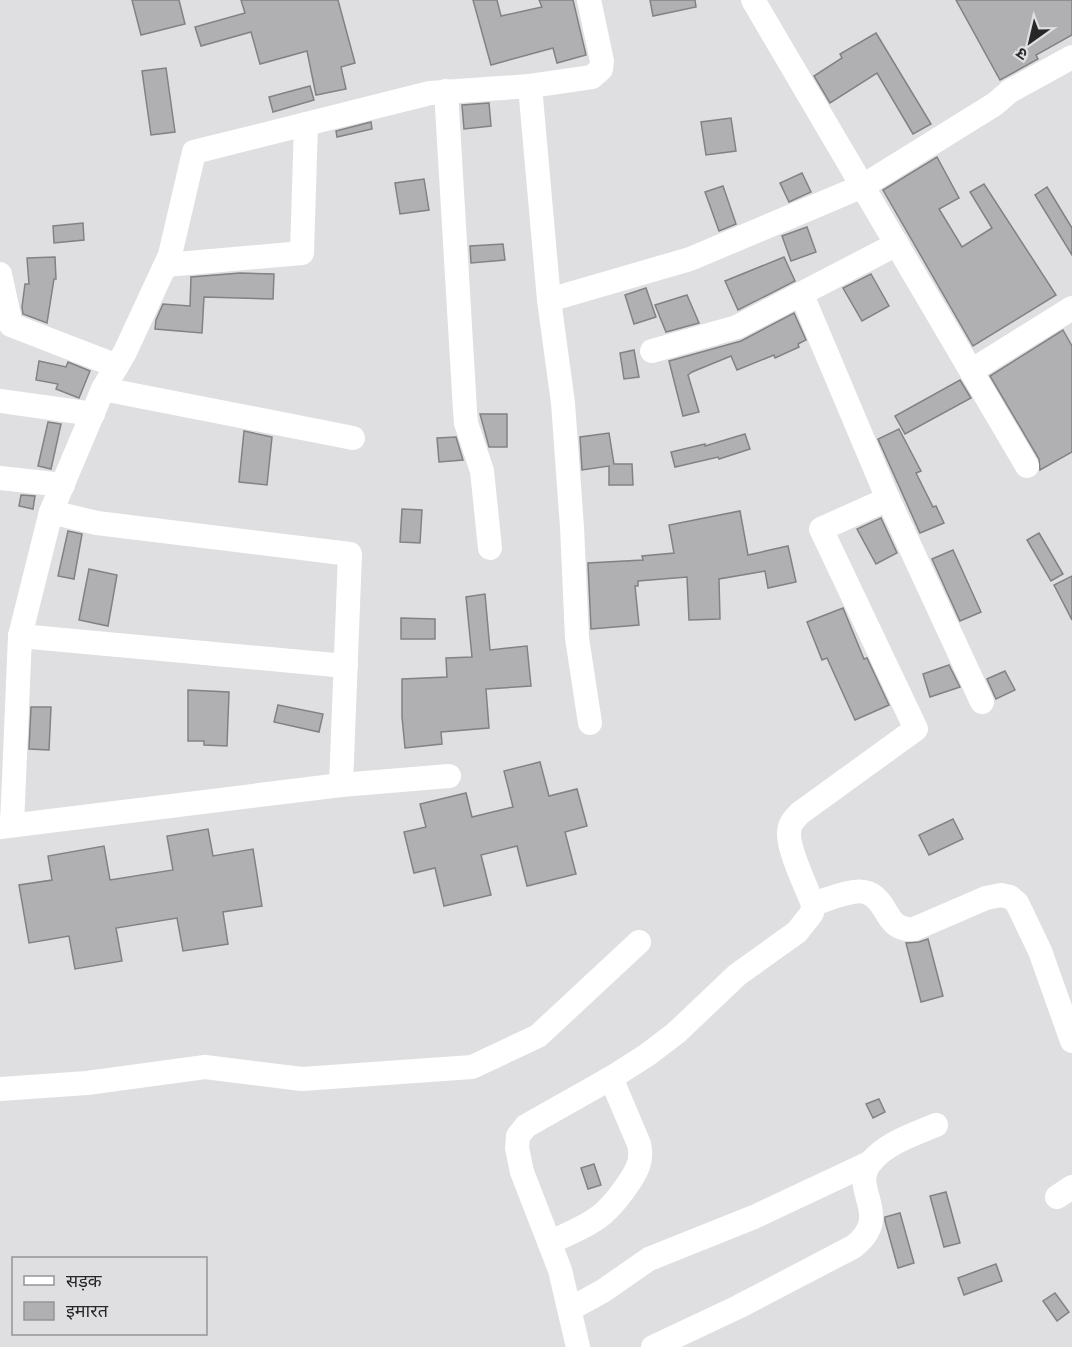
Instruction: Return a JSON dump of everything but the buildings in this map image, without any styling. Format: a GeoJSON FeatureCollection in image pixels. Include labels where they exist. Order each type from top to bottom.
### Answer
{"type":"FeatureCollection","features":[{"type":"Feature","properties":{"kind":"street"},"geometry":{"type":"LineString","coordinates":[[449,776],[341,785],[6,826],[20,636],[51,512],[103,389],[117,366],[170,255],[194,152],[429,93],[530,86],[592,77],[601,69],[602,61],[589,0]]}},
{"type":"Feature","properties":{"kind":"street"},"geometry":{"type":"LineString","coordinates":[[753,0],[1027,466]]}},
{"type":"Feature","properties":{"kind":"street"},"geometry":{"type":"LineString","coordinates":[[549,300],[690,260],[863,186],[995,104],[1011,91],[1072,57]]}},
{"type":"Feature","properties":{"kind":"street"},"geometry":{"type":"LineString","coordinates":[[530,86],[549,300],[563,403],[577,638],[590,723]]}},
{"type":"Feature","properties":{"kind":"street"},"geometry":{"type":"LineString","coordinates":[[446,91],[466,423],[482,471],[490,548]]}},
{"type":"Feature","properties":{"kind":"street"},"geometry":{"type":"LineString","coordinates":[[166,265],[302,253],[306,124]]}},
{"type":"Feature","properties":{"kind":"street"},"geometry":{"type":"LineString","coordinates":[[652,351],[737,327],[897,244]]}},
{"type":"Feature","properties":{"kind":"street"},"geometry":{"type":"LineString","coordinates":[[0,274],[11,325],[117,366]]}},
{"type":"Feature","properties":{"kind":"street"},"geometry":{"type":"LineString","coordinates":[[802,295],[888,499],[982,702]]}},
{"type":"Feature","properties":{"kind":"street"},"geometry":{"type":"LineString","coordinates":[[971,371],[1072,308]]}},
{"type":"Feature","properties":{"kind":"street"},"geometry":{"type":"LineString","coordinates":[[103,389],[353,438]]}},
{"type":"Feature","properties":{"kind":"street"},"geometry":{"type":"LineString","coordinates":[[0,401],[93,414]]}},
{"type":"Feature","properties":{"kind":"street"},"geometry":{"type":"LineString","coordinates":[[0,478],[63,485]]}},
{"type":"Feature","properties":{"kind":"street"},"geometry":{"type":"LineString","coordinates":[[578,1347],[560,1270],[522,1172],[517,1148],[518,1136],[526,1126],[544,1114],[647,1056],[676,1033],[737,975],[797,932],[807,922],[812,913],[813,904],[791,845],[789,832],[791,822],[800,813],[915,729],[822,529],[888,499]]}},
{"type":"Feature","properties":{"kind":"street"},"geometry":{"type":"LineString","coordinates":[[51,512],[97,523],[350,554],[341,785]]}},
{"type":"Feature","properties":{"kind":"street"},"geometry":{"type":"LineString","coordinates":[[20,636],[346,666]]}},
{"type":"Feature","properties":{"kind":"street"},"geometry":{"type":"LineString","coordinates":[[813,904],[855,891],[867,892],[875,898],[896,926],[905,930],[986,898],[1001,895],[1010,897],[1017,903],[1040,951],[1072,1041]]}},
{"type":"Feature","properties":{"kind":"street"},"geometry":{"type":"LineString","coordinates":[[0,1089],[87,1083],[205,1067],[302,1079],[472,1067],[538,1036],[639,942]]}},
{"type":"Feature","properties":{"kind":"street"},"geometry":{"type":"LineString","coordinates":[[550,1243],[607,1211],[640,1162],[639,1144],[611,1078]]}},
{"type":"Feature","properties":{"kind":"street"},"geometry":{"type":"LineString","coordinates":[[570,1309],[603,1291],[649,1259],[754,1217],[869,1163],[901,1140],[936,1125]]}},
{"type":"Feature","properties":{"kind":"street"},"geometry":{"type":"LineString","coordinates":[[653,1347],[738,1308],[864,1239],[872,1220],[865,1185],[865,1172],[869,1163]]}}]}
